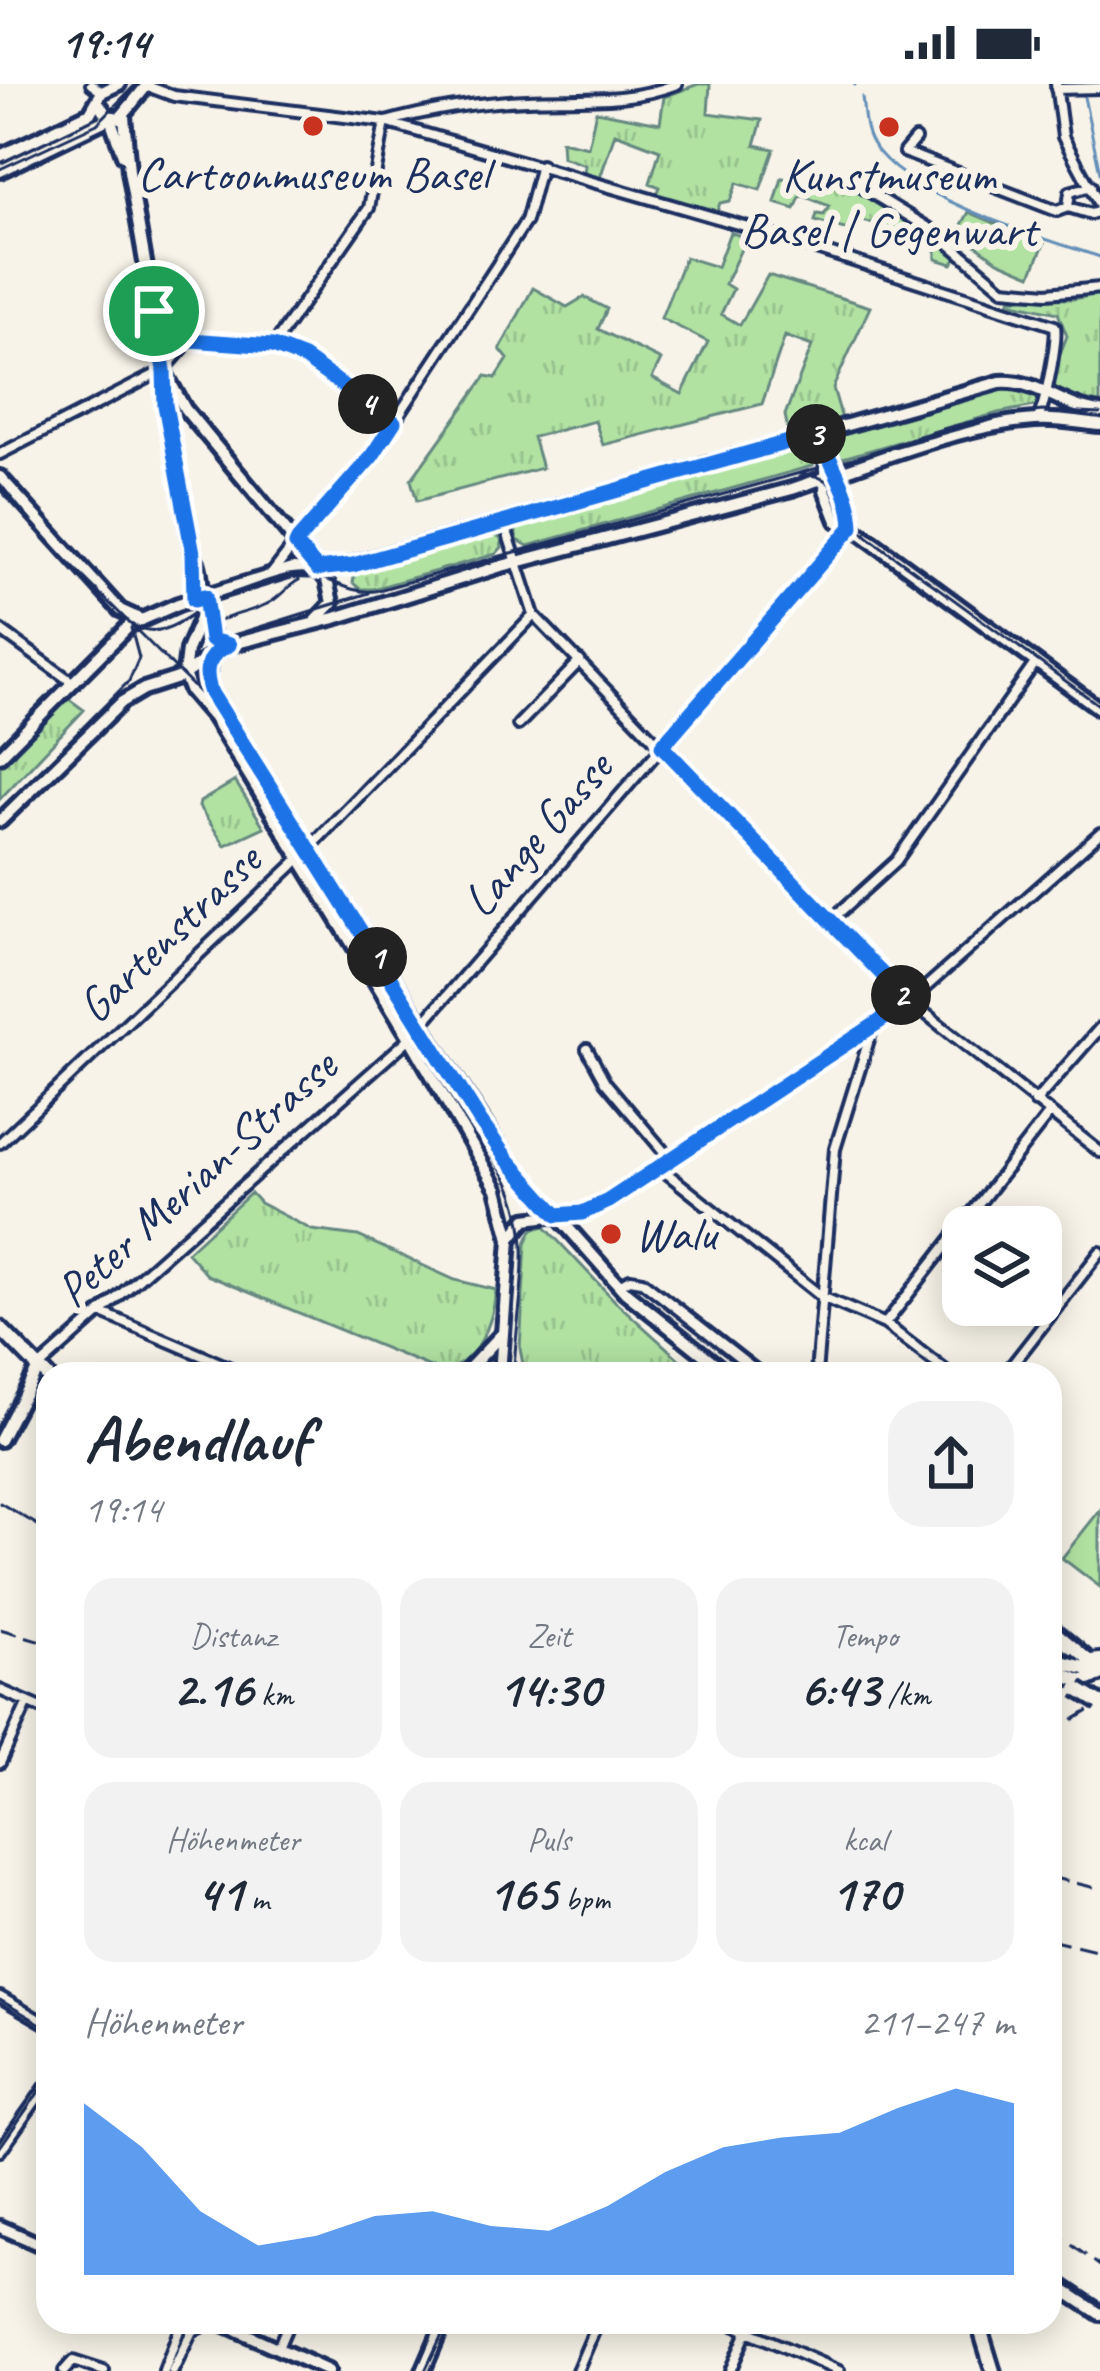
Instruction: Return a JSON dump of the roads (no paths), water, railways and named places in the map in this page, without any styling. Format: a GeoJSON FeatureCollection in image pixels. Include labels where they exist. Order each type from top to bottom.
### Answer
{"type":"FeatureCollection","features":[{"type":"Feature","properties":{"kind":"main road"},"geometry":{"type":"LineString","coordinates":[[0,157],[82,118],[97,92],[118,85],[126,90],[131,104]]}},
{"type":"Feature","properties":{"kind":"main road"},"geometry":{"type":"LineString","coordinates":[[147,85],[124,116],[129,171],[201,600],[211,640],[229,645]]}},
{"type":"Feature","properties":{"kind":"main road"},"geometry":{"type":"LineString","coordinates":[[97,92],[101,112],[110,118],[129,171]]}},
{"type":"Feature","properties":{"kind":"main road"},"geometry":{"type":"LineString","coordinates":[[0,171],[110,118],[124,116]]}},
{"type":"Feature","properties":{"kind":"main road"},"geometry":{"type":"LineString","coordinates":[[164,370],[175,395],[331,587],[329,610],[314,622]]}},
{"type":"Feature","properties":{"kind":"main road"},"geometry":{"type":"LineString","coordinates":[[0,757],[116,636],[142,620],[298,567],[353,565],[1000,382],[1022,382],[1067,405],[1100,412]]}},
{"type":"Feature","properties":{"kind":"main road"},"geometry":{"type":"LineString","coordinates":[[0,821],[133,694],[184,674],[229,645],[515,562],[793,489],[996,426],[1037,420],[1100,425]]}},
{"type":"Feature","properties":{"kind":"main road"},"geometry":{"type":"LineString","coordinates":[[173,440],[181,428],[199,426]]}},
{"type":"Feature","properties":{"kind":"main road"},"geometry":{"type":"LineString","coordinates":[[820,433],[834,516],[841,524],[852,527],[1100,709]]}},
{"type":"Feature","properties":{"kind":"main road"},"geometry":{"type":"LineString","coordinates":[[830,474],[844,485],[852,527]]}},
{"type":"Feature","properties":{"kind":"main road"},"geometry":{"type":"LineString","coordinates":[[0,477],[120,610],[142,620]]}},
{"type":"Feature","properties":{"kind":"main road"},"geometry":{"type":"LineString","coordinates":[[201,600],[184,674],[190,690],[214,718],[507,1159],[619,1285],[713,1362]]}},
{"type":"Feature","properties":{"kind":"main road"},"geometry":{"type":"LineString","coordinates":[[212,655],[206,671],[211,693],[497,1189],[510,1239],[499,1362]]}},
{"type":"Feature","properties":{"kind":"main road"},"geometry":{"type":"LineString","coordinates":[[510,1239],[526,1219],[557,1215]]}},
{"type":"Feature","properties":{"kind":"main road"},"geometry":{"type":"LineString","coordinates":[[0,1328],[36,1366]]}},
{"type":"Feature","properties":{"kind":"main road"},"geometry":{"type":"LineString","coordinates":[[476,1362],[503,1332]]}},
{"type":"Feature","properties":{"kind":"main road","name":"Peter Merian-Strasse"},"geometry":{"type":"LineString","coordinates":[[0,1440],[36,1384]]}},
{"type":"Feature","properties":{"kind":"main road"},"geometry":{"type":"LineString","coordinates":[[1062,1640],[1095,1663]]}},
{"type":"Feature","properties":{"kind":"main road"},"geometry":{"type":"LineString","coordinates":[[1062,1667],[1095,1663]]}},
{"type":"Feature","properties":{"kind":"main road"},"geometry":{"type":"LineString","coordinates":[[1062,1677],[1100,1703]]}},
{"type":"Feature","properties":{"kind":"main road"},"geometry":{"type":"LineString","coordinates":[[0,2227],[36,2243]]}},
{"type":"Feature","properties":{"kind":"main road"},"geometry":{"type":"LineString","coordinates":[[1062,2289],[1100,2314]]}},
{"type":"Feature","properties":{"kind":"main road"},"geometry":{"type":"LineString","coordinates":[[244,2334],[328,2371]]}},
{"type":"Feature","properties":{"kind":"main road"},"geometry":{"type":"LineString","coordinates":[[423,2371],[439,2334]]}},
{"type":"Feature","properties":{"kind":"main road"},"geometry":{"type":"LineString","coordinates":[[982,2334],[993,2371]]}},
{"type":"Feature","properties":{"kind":"street"},"geometry":{"type":"LineString","coordinates":[[385,122],[468,105],[628,98],[677,84]]}},
{"type":"Feature","properties":{"kind":"street"},"geometry":{"type":"LineString","coordinates":[[147,85],[174,96],[385,122],[541,165],[1055,326],[1057,341],[1037,420]]}},
{"type":"Feature","properties":{"kind":"street"},"geometry":{"type":"LineString","coordinates":[[915,139],[904,152],[1057,211],[1068,208],[1091,214],[1100,208],[1063,137],[1056,87],[1100,88]]}},
{"type":"Feature","properties":{"kind":"street"},"geometry":{"type":"LineString","coordinates":[[273,346],[369,208],[385,122]]}},
{"type":"Feature","properties":{"kind":"street"},"geometry":{"type":"LineString","coordinates":[[269,578],[372,456],[526,221],[541,165]]}},
{"type":"Feature","properties":{"kind":"street"},"geometry":{"type":"LineString","coordinates":[[853,172],[863,188],[937,233],[1003,289],[1047,293],[1100,288]]}},
{"type":"Feature","properties":{"kind":"street"},"geometry":{"type":"LineString","coordinates":[[1068,208],[1070,191],[1091,186]]}},
{"type":"Feature","properties":{"kind":"street"},"geometry":{"type":"LineString","coordinates":[[997,306],[1003,289]]}},
{"type":"Feature","properties":{"kind":"street"},"geometry":{"type":"LineString","coordinates":[[154,311],[171,317],[190,340],[273,346],[304,358],[394,422]]}},
{"type":"Feature","properties":{"kind":"street"},"geometry":{"type":"LineString","coordinates":[[0,454],[164,370],[190,340]]}},
{"type":"Feature","properties":{"kind":"street"},"geometry":{"type":"LineString","coordinates":[[504,521],[533,616],[909,1002],[1100,1152]]}},
{"type":"Feature","properties":{"kind":"street","name":"Lange Gasse"},"geometry":{"type":"LineString","coordinates":[[410,1038],[852,527]]}},
{"type":"Feature","properties":{"kind":"street","name":"Gartenstrasse"},"geometry":{"type":"LineString","coordinates":[[0,1143],[305,854],[533,616]]}},
{"type":"Feature","properties":{"kind":"street"},"geometry":{"type":"LineString","coordinates":[[0,630],[72,682]]}},
{"type":"Feature","properties":{"kind":"street"},"geometry":{"type":"LineString","coordinates":[[518,725],[580,662]]}},
{"type":"Feature","properties":{"kind":"street"},"geometry":{"type":"LineString","coordinates":[[830,921],[896,861],[1036,662]]}},
{"type":"Feature","properties":{"kind":"street"},"geometry":{"type":"LineString","coordinates":[[557,1215],[601,1205],[909,1002],[1100,833]]}},
{"type":"Feature","properties":{"kind":"street"},"geometry":{"type":"LineString","coordinates":[[817,1362],[835,1149],[872,1028]]}},
{"type":"Feature","properties":{"kind":"street"},"geometry":{"type":"LineString","coordinates":[[1035,1102],[1100,1028]]}},
{"type":"Feature","properties":{"kind":"street","name":"Peter Merian-Strasse"},"geometry":{"type":"LineString","coordinates":[[53,1362],[100,1312],[410,1038]]}},
{"type":"Feature","properties":{"kind":"street"},"geometry":{"type":"LineString","coordinates":[[587,1049],[605,1082],[671,1160]]}},
{"type":"Feature","properties":{"kind":"street"},"geometry":{"type":"LineString","coordinates":[[885,1324],[1049,1114]]}},
{"type":"Feature","properties":{"kind":"street"},"geometry":{"type":"LineString","coordinates":[[659,1167],[822,1297],[885,1324],[934,1362]]}},
{"type":"Feature","properties":{"kind":"street"},"geometry":{"type":"LineString","coordinates":[[1014,1362],[1100,1252]]}},
{"type":"Feature","properties":{"kind":"street"},"geometry":{"type":"LineString","coordinates":[[619,1285],[630,1279],[642,1281],[746,1362]]}},
{"type":"Feature","properties":{"kind":"street"},"geometry":{"type":"LineString","coordinates":[[100,1312],[217,1362]]}},
{"type":"Feature","properties":{"kind":"street"},"geometry":{"type":"LineString","coordinates":[[2,1689],[36,1706]]}},
{"type":"Feature","properties":{"kind":"street"},"geometry":{"type":"LineString","coordinates":[[0,1763],[28,1702]]}},
{"type":"Feature","properties":{"kind":"street"},"geometry":{"type":"LineString","coordinates":[[0,1997],[36,2018]]}},
{"type":"Feature","properties":{"kind":"street"},"geometry":{"type":"LineString","coordinates":[[0,2151],[36,2100]]}},
{"type":"Feature","properties":{"kind":"street"},"geometry":{"type":"LineString","coordinates":[[164,2371],[178,2334]]}},
{"type":"Feature","properties":{"kind":"street"},"geometry":{"type":"LineString","coordinates":[[173,2371],[191,2334]]}},
{"type":"Feature","properties":{"kind":"street"},"geometry":{"type":"LineString","coordinates":[[278,2349],[284,2334]]}},
{"type":"Feature","properties":{"kind":"street"},"geometry":{"type":"LineString","coordinates":[[577,2371],[593,2334]]}},
{"type":"Feature","properties":{"kind":"street"},"geometry":{"type":"LineString","coordinates":[[730,2371],[746,2334]]}},
{"type":"Feature","properties":{"kind":"street"},"geometry":{"type":"LineString","coordinates":[[765,2334],[838,2371]]}},
{"type":"Feature","properties":{"kind":"street"},"geometry":{"type":"LineString","coordinates":[[64,2371],[74,2361],[104,2371]]}},
{"type":"Feature","properties":{"kind":"waterway"},"geometry":{"type":"LineString","coordinates":[[1083,92],[1100,173]]}},
{"type":"Feature","properties":{"kind":"waterway"},"geometry":{"type":"LineString","coordinates":[[862,97],[872,143],[913,181],[976,213],[1100,257]]}},
{"type":"Feature","properties":{"kind":"tram line"},"geometry":{"type":"LineString","coordinates":[[0,169],[97,124],[136,84]]}},
{"type":"Feature","properties":{"kind":"tram line"},"geometry":{"type":"LineString","coordinates":[[129,623],[144,629],[169,627],[217,599],[293,574],[375,591],[1005,416],[1042,411],[1100,414]]}},
{"type":"Feature","properties":{"kind":"tram line"},"geometry":{"type":"LineString","coordinates":[[800,474],[825,480],[868,537],[1100,706]]}},
{"type":"Feature","properties":{"kind":"tram line"},"geometry":{"type":"LineString","coordinates":[[0,484],[45,539],[222,715],[507,1180],[516,1203],[523,1251],[515,1362]]}},
{"type":"Feature","properties":{"kind":"tram line"},"geometry":{"type":"LineString","coordinates":[[196,651],[215,623],[271,602],[299,580]]}},
{"type":"Feature","properties":{"kind":"tram line"},"geometry":{"type":"LineString","coordinates":[[199,664],[204,650],[218,640],[369,593]]}},
{"type":"Feature","properties":{"kind":"tram line"},"geometry":{"type":"LineString","coordinates":[[0,811],[129,681],[139,658],[131,628]]}},
{"type":"Feature","properties":{"kind":"tram line"},"geometry":{"type":"LineString","coordinates":[[0,1503],[36,1524]]}},
{"type":"Feature","properties":{"kind":"tram line"},"geometry":{"type":"LineString","coordinates":[[0,2000],[36,2021]]}},
{"type":"Feature","properties":{"kind":"tram line"},"geometry":{"type":"LineString","coordinates":[[0,2147],[36,2096]]}},
{"type":"Feature","properties":{"kind":"tram line"},"geometry":{"type":"LineString","coordinates":[[1062,2276],[1100,2302]]}},
{"type":"Feature","properties":{"kind":"tram line"},"geometry":{"type":"LineString","coordinates":[[425,2371],[442,2334]]}},
{"type":"Feature","properties":{"kind":"railway"},"geometry":{"type":"LineString","coordinates":[[0,1629],[36,1640]]}},
{"type":"Feature","properties":{"kind":"railway"},"geometry":{"type":"LineString","coordinates":[[1062,1704],[1100,1682]]}},
{"type":"Feature","properties":{"kind":"railway"},"geometry":{"type":"LineString","coordinates":[[1062,1727],[1100,1704]]}},
{"type":"Feature","properties":{"kind":"railway"},"geometry":{"type":"LineString","coordinates":[[1062,1880],[1100,1889]]}},
{"type":"Feature","properties":{"kind":"railway"},"geometry":{"type":"LineString","coordinates":[[1062,1942],[1100,1951]]}},
{"type":"Feature","properties":{"kind":"railway"},"geometry":{"type":"LineString","coordinates":[[1062,2238],[1100,2266]]}},
{"type":"Feature","properties":{"kind":"place","name":"Cartoonmuseum Basel"},"geometry":{"type":"Point","coordinates":[313,126]}},
{"type":"Feature","properties":{"kind":"place","name":"Kunstmuseum Basel | Gegenwart"},"geometry":{"type":"Point","coordinates":[889,127]}},
{"type":"Feature","properties":{"kind":"place","name":"Walu"},"geometry":{"type":"Point","coordinates":[611,1234]}}]}
